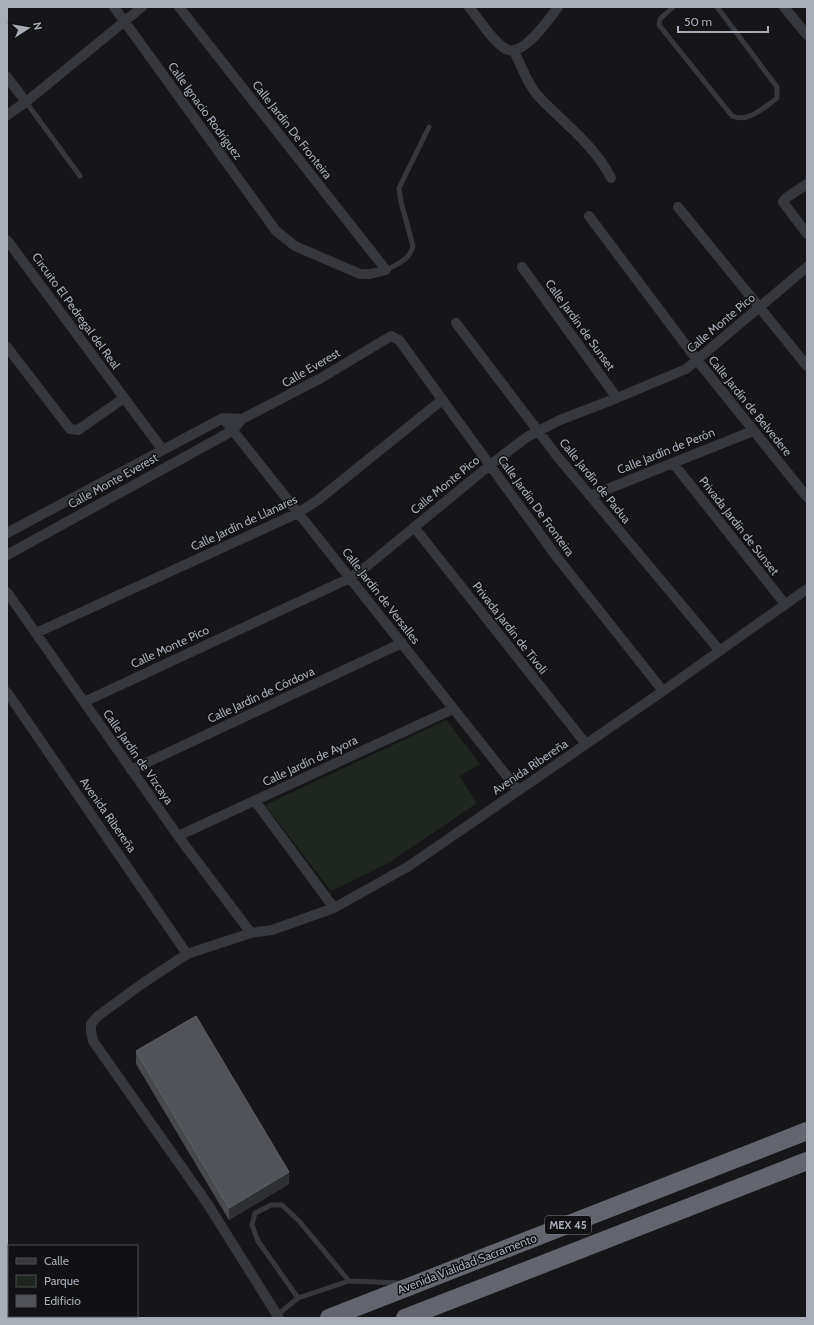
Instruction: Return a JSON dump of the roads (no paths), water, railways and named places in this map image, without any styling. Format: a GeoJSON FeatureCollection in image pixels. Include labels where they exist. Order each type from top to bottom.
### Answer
{"type":"FeatureCollection","features":[{"type":"Feature","properties":{"kind":"highway","name":"Avenida Vialidad Sacramento"},"geometry":{"type":"LineString","coordinates":[[329,1318],[807,1131]]}},
{"type":"Feature","properties":{"kind":"highway","name":"MEX 45"},"geometry":{"type":"LineString","coordinates":[[405,1318],[807,1161]]}},
{"type":"Feature","properties":{"kind":"street","name":"Calle Ignacio Rodríguez"},"geometry":{"type":"LineString","coordinates":[[114,7],[276,231],[295,246],[360,274],[370,274],[386,270]]}},
{"type":"Feature","properties":{"kind":"street"},"geometry":{"type":"LineString","coordinates":[[7,116],[142,7]]}},
{"type":"Feature","properties":{"kind":"street","name":"Calle Jardín De Fronteira"},"geometry":{"type":"LineString","coordinates":[[179,7],[386,270]]}},
{"type":"Feature","properties":{"kind":"street"},"geometry":{"type":"LineString","coordinates":[[469,7],[499,43],[507,49],[514,51],[522,48],[532,39],[558,7]]}},
{"type":"Feature","properties":{"kind":"street"},"geometry":{"type":"LineString","coordinates":[[784,7],[807,35]]}},
{"type":"Feature","properties":{"kind":"street"},"geometry":{"type":"LineString","coordinates":[[514,51],[532,88],[541,99],[576,131],[610,178]]}},
{"type":"Feature","properties":{"kind":"street"},"geometry":{"type":"LineString","coordinates":[[7,77],[26,102]]}},
{"type":"Feature","properties":{"kind":"street"},"geometry":{"type":"LineString","coordinates":[[807,184],[786,198],[783,202],[807,234]]}},
{"type":"Feature","properties":{"kind":"street"},"geometry":{"type":"LineString","coordinates":[[678,207],[807,366]]}},
{"type":"Feature","properties":{"kind":"street","name":"Calle Jardín de Belvedere"},"geometry":{"type":"LineString","coordinates":[[589,216],[697,360],[807,497]]}},
{"type":"Feature","properties":{"kind":"street","name":"Circuito El Pedregal del Real"},"geometry":{"type":"LineString","coordinates":[[7,240],[162,449]]}},
{"type":"Feature","properties":{"kind":"street","name":"Calle Jardín de Sunset"},"geometry":{"type":"LineString","coordinates":[[522,267],[617,398]]}},
{"type":"Feature","properties":{"kind":"street","name":"Calle Monte Pico"},"geometry":{"type":"LineString","coordinates":[[84,702],[350,578],[490,465],[537,431],[560,420],[686,369],[807,267]]}},
{"type":"Feature","properties":{"kind":"street","name":"Calle Jardín de Padua"},"geometry":{"type":"LineString","coordinates":[[456,322],[537,431],[720,651]]}},
{"type":"Feature","properties":{"kind":"street","name":"Calle Jardín De Fronteira"},"geometry":{"type":"LineString","coordinates":[[391,336],[399,340],[583,591],[663,691]]}},
{"type":"Feature","properties":{"kind":"street","name":"Calle Everest"},"geometry":{"type":"LineString","coordinates":[[232,431],[242,419],[316,381],[391,336]]}},
{"type":"Feature","properties":{"kind":"street"},"geometry":{"type":"LineString","coordinates":[[7,347],[70,429],[78,430],[124,398]]}},
{"type":"Feature","properties":{"kind":"street","name":"Calle Jardín de Llanares"},"geometry":{"type":"LineString","coordinates":[[36,633],[298,513],[318,500],[442,400]]}},
{"type":"Feature","properties":{"kind":"street"},"geometry":{"type":"LineString","coordinates":[[223,418],[242,419]]}},
{"type":"Feature","properties":{"kind":"street","name":"Calle Monte Everest"},"geometry":{"type":"LineString","coordinates":[[7,533],[162,449],[223,418]]}},
{"type":"Feature","properties":{"kind":"street","name":"Calle Jardín de Versalles"},"geometry":{"type":"LineString","coordinates":[[223,418],[518,790]]}},
{"type":"Feature","properties":{"kind":"street","name":"Calle Monte Everest"},"geometry":{"type":"LineString","coordinates":[[7,555],[232,431]]}},
{"type":"Feature","properties":{"kind":"street","name":"Calle Jardín de Perón"},"geometry":{"type":"LineString","coordinates":[[590,496],[753,431]]}},
{"type":"Feature","properties":{"kind":"street","name":"Privada Jardín de Sunset"},"geometry":{"type":"LineString","coordinates":[[673,463],[785,604]]}},
{"type":"Feature","properties":{"kind":"street","name":"Privada Jardín de Tívoli"},"geometry":{"type":"LineString","coordinates":[[414,527],[586,744]]}},
{"type":"Feature","properties":{"kind":"street","name":"Avenida Ribereña"},"geometry":{"type":"LineString","coordinates":[[278,1316],[207,1203],[93,1041],[90,1032],[91,1024],[98,1016],[143,983],[187,954],[251,934],[272,930],[334,908],[371,889],[409,866],[663,691],[807,589]]}},
{"type":"Feature","properties":{"kind":"street","name":"Calle Jardín de Vizcaya"},"geometry":{"type":"LineString","coordinates":[[7,592],[178,836],[251,934]]}},
{"type":"Feature","properties":{"kind":"street","name":"Calle Jardín de Córdova"},"geometry":{"type":"LineString","coordinates":[[131,770],[402,643]]}},
{"type":"Feature","properties":{"kind":"street","name":"Avenida Ribereña"},"geometry":{"type":"LineString","coordinates":[[7,692],[187,954]]}},
{"type":"Feature","properties":{"kind":"street","name":"Calle Jardín de Ayora"},"geometry":{"type":"LineString","coordinates":[[178,836],[454,709]]}},
{"type":"Feature","properties":{"kind":"street"},"geometry":{"type":"LineString","coordinates":[[255,800],[334,908]]}},
{"type":"Feature","properties":{"kind":"lane"},"geometry":{"type":"LineString","coordinates":[[673,7],[660,19],[659,25],[732,116],[739,120],[746,119],[777,98],[777,87],[717,7]]}},
{"type":"Feature","properties":{"kind":"lane"},"geometry":{"type":"LineString","coordinates":[[26,102],[80,176]]}},
{"type":"Feature","properties":{"kind":"lane"},"geometry":{"type":"LineString","coordinates":[[386,270],[404,261],[412,252],[413,246],[400,202],[399,188],[429,127]]}},
{"type":"Feature","properties":{"kind":"lane"},"geometry":{"type":"LineString","coordinates":[[298,1298],[258,1241],[252,1225],[255,1213],[271,1205],[282,1205],[299,1221],[349,1281]]}},
{"type":"Feature","properties":{"kind":"lane"},"geometry":{"type":"LineString","coordinates":[[278,1316],[298,1298],[349,1281],[417,1284]]}}]}
